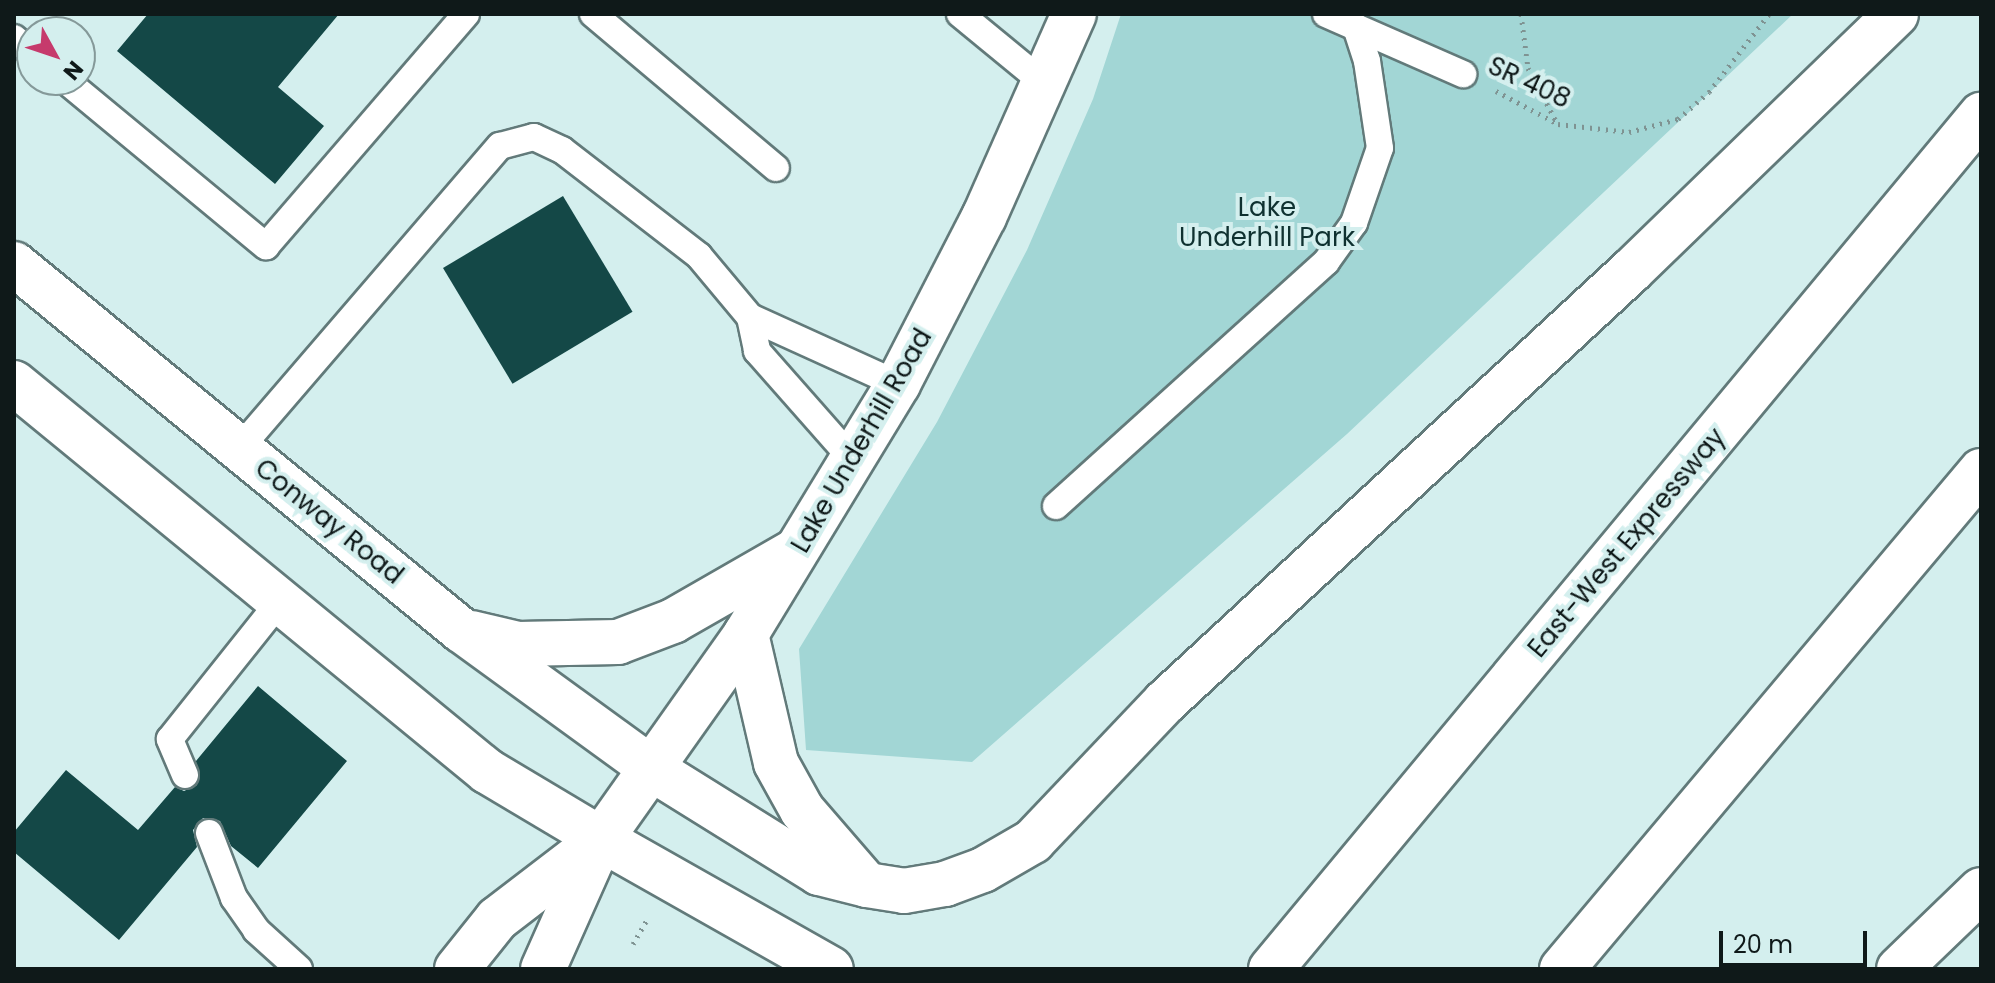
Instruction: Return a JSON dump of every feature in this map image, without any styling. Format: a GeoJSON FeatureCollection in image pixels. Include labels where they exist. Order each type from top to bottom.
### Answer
{"type":"FeatureCollection","features":[{"type":"Feature","properties":{"kind":"main road","name":"Lake Underhill Road"},"geometry":{"type":"LineString","coordinates":[[543,969],[601,839],[746,634],[854,461],[898,384],[1044,83],[1074,14]]}},
{"type":"Feature","properties":{"kind":"main road","name":"Conway Road"},"geometry":{"type":"LineString","coordinates":[[14,264],[461,630],[652,769],[819,873],[904,891],[945,884],[983,870],[1033,841],[1165,702],[1631,271],[1896,14]]}},
{"type":"Feature","properties":{"kind":"main road","name":"East-West Expressway"},"geometry":{"type":"LineString","coordinates":[[1271,969],[1981,115]]}},
{"type":"Feature","properties":{"kind":"main road"},"geometry":{"type":"LineString","coordinates":[[14,383],[487,771],[831,969]]}},
{"type":"Feature","properties":{"kind":"main road"},"geometry":{"type":"LineString","coordinates":[[1562,969],[1981,471]]}},
{"type":"Feature","properties":{"kind":"main road"},"geometry":{"type":"LineString","coordinates":[[461,630],[518,644],[618,642],[673,621],[801,547]]}},
{"type":"Feature","properties":{"kind":"main road"},"geometry":{"type":"LineString","coordinates":[[746,634],[776,763],[802,810],[867,885]]}},
{"type":"Feature","properties":{"kind":"main road","name":"Lake Underhill Road"},"geometry":{"type":"LineString","coordinates":[[457,969],[497,919],[601,839]]}},
{"type":"Feature","properties":{"kind":"main road"},"geometry":{"type":"LineString","coordinates":[[1899,969],[1981,890]]}},
{"type":"Feature","properties":{"kind":"lane"},"geometry":{"type":"LineString","coordinates":[[84,96],[266,246],[466,14]]}},
{"type":"Feature","properties":{"kind":"lane"},"geometry":{"type":"LineString","coordinates":[[593,14],[776,168]]}},
{"type":"Feature","properties":{"kind":"lane"},"geometry":{"type":"LineString","coordinates":[[960,14],[1044,83]]}},
{"type":"Feature","properties":{"kind":"lane"},"geometry":{"type":"LineString","coordinates":[[1326,14],[1463,74]]}},
{"type":"Feature","properties":{"kind":"lane"},"geometry":{"type":"LineString","coordinates":[[1056,506],[1326,262],[1354,223],[1380,148],[1374,91],[1356,27]]}},
{"type":"Feature","properties":{"kind":"lane"},"geometry":{"type":"LineString","coordinates":[[239,449],[500,146],[534,137],[562,150],[699,256],[750,317],[757,351],[854,461]]}},
{"type":"Feature","properties":{"kind":"lane"},"geometry":{"type":"LineString","coordinates":[[750,317],[813,341],[898,384]]}},
{"type":"Feature","properties":{"kind":"lane"},"geometry":{"type":"LineString","coordinates":[[185,775],[170,739],[280,601]]}},
{"type":"Feature","properties":{"kind":"lane"},"geometry":{"type":"LineString","coordinates":[[209,833],[234,898],[256,930],[299,969]]}},
{"type":"Feature","properties":{"kind":"path"},"geometry":{"type":"LineString","coordinates":[[1521,14],[1528,68],[1558,124]]}},
{"type":"Feature","properties":{"kind":"path","name":"SR 408"},"geometry":{"type":"LineString","coordinates":[[1463,74],[1558,124],[1629,132],[1678,119],[1709,92],[1769,14]]}},
{"type":"Feature","properties":{"kind":"green space","name":"Lake Underhill Park"},"geometry":{"type":"Polygon","coordinates":[[[1121,14],[1793,14],[1347,434],[972,762],[806,750],[799,649],[937,422],[1027,250],[1093,99],[1121,14]]]}},
{"type":"Feature","properties":{"kind":"building"},"geometry":{"type":"Polygon","coordinates":[[[148,14],[339,14],[278,87],[324,126],[275,184],[117,51],[148,14]]]}},
{"type":"Feature","properties":{"kind":"building"},"geometry":{"type":"Polygon","coordinates":[[[563,196],[633,312],[513,384],[443,268],[563,196]]]}},
{"type":"Feature","properties":{"kind":"building"},"geometry":{"type":"Polygon","coordinates":[[[258,686],[347,761],[258,868],[231,846],[220,821],[203,818],[193,830],[197,847],[119,940],[14,852],[14,832],[66,770],[138,830],[175,787],[184,791],[197,785],[196,761],[258,686]]]}}]}
